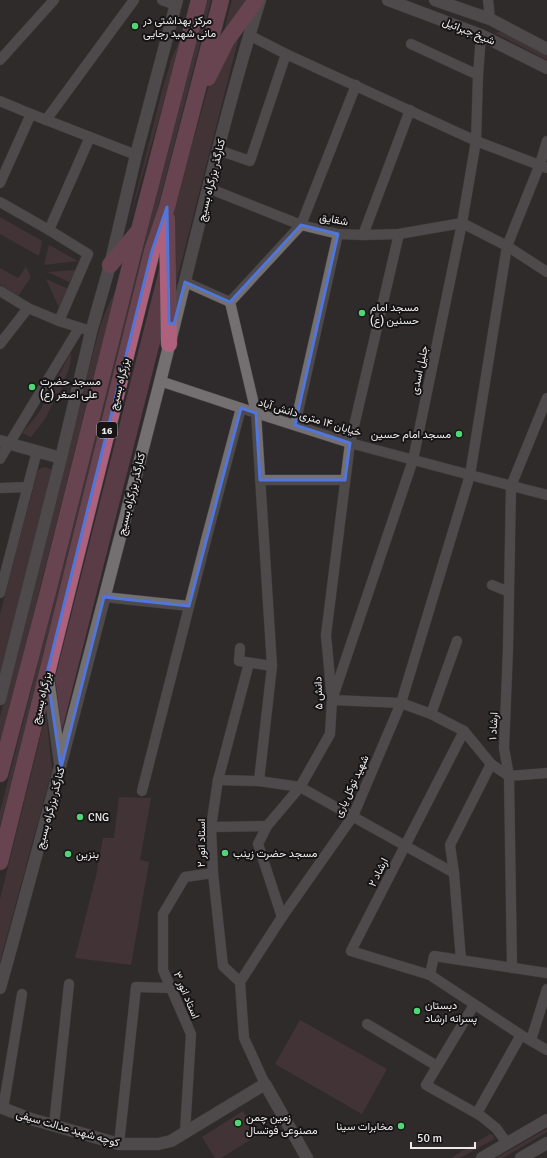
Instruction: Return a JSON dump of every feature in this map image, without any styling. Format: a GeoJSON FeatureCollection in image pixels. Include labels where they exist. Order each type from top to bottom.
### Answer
{"type":"FeatureCollection","features":[{"type":"Feature","properties":{"kind":"highway","name":"بزرگراه بسیج"},"geometry":{"type":"LineString","coordinates":[[0,862],[150,259],[167,207],[221,0]]}},
{"type":"Feature","properties":{"kind":"highway"},"geometry":{"type":"LineString","coordinates":[[193,106],[227,40],[256,0]]}},
{"type":"Feature","properties":{"kind":"highway","name":"بزرگراه بسیج"},"geometry":{"type":"LineString","coordinates":[[0,774],[49,588],[139,230],[198,6]]}},
{"type":"Feature","properties":{"kind":"highway"},"geometry":{"type":"LineString","coordinates":[[167,207],[169,344]]}},
{"type":"Feature","properties":{"kind":"highway"},"geometry":{"type":"LineString","coordinates":[[110,264],[139,230]]}},
{"type":"Feature","properties":{"kind":"street"},"geometry":{"type":"LineString","coordinates":[[0,60],[54,0]]}},
{"type":"Feature","properties":{"kind":"street"},"geometry":{"type":"LineString","coordinates":[[46,120],[134,0]]}},
{"type":"Feature","properties":{"kind":"street"},"geometry":{"type":"LineString","coordinates":[[162,0],[198,6]]}},
{"type":"Feature","properties":{"kind":"street","name":"کنارگذر بزرگراه بسیج"},"geometry":{"type":"LineString","coordinates":[[0,988],[60,768],[218,150],[260,0]]}},
{"type":"Feature","properties":{"kind":"street","name":"شیخ جبرائیل"},"geometry":{"type":"LineString","coordinates":[[388,0],[481,35],[547,68]]}},
{"type":"Feature","properties":{"kind":"street","name":"شیخ جبرائیل"},"geometry":{"type":"LineString","coordinates":[[435,0],[490,19],[547,49]]}},
{"type":"Feature","properties":{"kind":"street"},"geometry":{"type":"LineString","coordinates":[[488,0],[490,19]]}},
{"type":"Feature","properties":{"kind":"street"},"geometry":{"type":"LineString","coordinates":[[0,699],[61,458],[91,332],[110,264],[136,155],[176,2]]}},
{"type":"Feature","properties":{"kind":"street"},"geometry":{"type":"LineString","coordinates":[[249,35],[286,54],[476,141],[543,166]]}},
{"type":"Feature","properties":{"kind":"street","name":"جلیل اسدی"},"geometry":{"type":"LineString","coordinates":[[332,700],[413,460],[462,223],[476,141],[481,35]]}},
{"type":"Feature","properties":{"kind":"street"},"geometry":{"type":"LineString","coordinates":[[411,44],[478,75]]}},
{"type":"Feature","properties":{"kind":"street"},"geometry":{"type":"LineString","coordinates":[[218,150],[250,161],[286,54]]}},
{"type":"Feature","properties":{"kind":"street"},"geometry":{"type":"LineString","coordinates":[[230,302],[301,225],[356,85]]}},
{"type":"Feature","properties":{"kind":"street"},"geometry":{"type":"LineString","coordinates":[[0,101],[136,155]]}},
{"type":"Feature","properties":{"kind":"street"},"geometry":{"type":"LineString","coordinates":[[363,235],[410,110]]}},
{"type":"Feature","properties":{"kind":"street"},"geometry":{"type":"LineString","coordinates":[[0,183],[31,114]]}},
{"type":"Feature","properties":{"kind":"street"},"geometry":{"type":"LineString","coordinates":[[49,230],[90,137]]}},
{"type":"Feature","properties":{"kind":"street","name":"شهید توکل یاری"},"geometry":{"type":"LineString","coordinates":[[240,982],[282,917],[353,816],[401,703],[470,475],[507,246],[543,166],[547,141]]}},
{"type":"Feature","properties":{"kind":"street","name":"شقایق"},"geometry":{"type":"LineString","coordinates":[[208,188],[301,225],[338,234],[399,234],[462,223]]}},
{"type":"Feature","properties":{"kind":"street"},"geometry":{"type":"LineString","coordinates":[[0,202],[88,254],[59,321]]}},
{"type":"Feature","properties":{"kind":"street"},"geometry":{"type":"LineString","coordinates":[[462,223],[507,246],[547,272]]}},
{"type":"Feature","properties":{"kind":"street"},"geometry":{"type":"LineString","coordinates":[[295,425],[338,234]]}},
{"type":"Feature","properties":{"kind":"street","name":"دانش ۵"},"geometry":{"type":"LineString","coordinates":[[282,917],[258,844],[267,826],[300,787],[330,734],[332,700],[326,635],[350,443],[399,234]]}},
{"type":"Feature","properties":{"kind":"street"},"geometry":{"type":"LineString","coordinates":[[184,282],[230,302]]}},
{"type":"Feature","properties":{"kind":"street"},"geometry":{"type":"LineString","coordinates":[[0,291],[28,308],[91,332]]}},
{"type":"Feature","properties":{"kind":"street"},"geometry":{"type":"LineString","coordinates":[[230,302],[256,414],[272,666],[259,781]]}},
{"type":"Feature","properties":{"kind":"street"},"geometry":{"type":"LineString","coordinates":[[0,344],[28,308]]}},
{"type":"Feature","properties":{"kind":"street"},"geometry":{"type":"LineString","coordinates":[[0,460],[4,442],[79,328]]}},
{"type":"Feature","properties":{"kind":"street","name":"خیابان ۱۴ متری دانش آباد"},"geometry":{"type":"LineString","coordinates":[[160,381],[256,414],[350,443],[547,495]]}},
{"type":"Feature","properties":{"kind":"street"},"geometry":{"type":"LineString","coordinates":[[511,486],[547,398]]}},
{"type":"Feature","properties":{"kind":"street"},"geometry":{"type":"LineString","coordinates":[[142,791],[241,408]]}},
{"type":"Feature","properties":{"kind":"street"},"geometry":{"type":"LineString","coordinates":[[4,442],[61,458]]}},
{"type":"Feature","properties":{"kind":"street"},"geometry":{"type":"LineString","coordinates":[[0,593],[4,566],[28,487],[37,451]]}},
{"type":"Feature","properties":{"kind":"street"},"geometry":{"type":"LineString","coordinates":[[260,480],[345,480]]}},
{"type":"Feature","properties":{"kind":"street","name":"ارشاد ۱"},"geometry":{"type":"LineString","coordinates":[[511,486],[508,649],[504,748],[509,776],[512,968]]}},
{"type":"Feature","properties":{"kind":"street"},"geometry":{"type":"LineString","coordinates":[[0,488],[28,487]]}},
{"type":"Feature","properties":{"kind":"street"},"geometry":{"type":"LineString","coordinates":[[492,585],[509,592]]}},
{"type":"Feature","properties":{"kind":"street"},"geometry":{"type":"LineString","coordinates":[[104,597],[189,606]]}},
{"type":"Feature","properties":{"kind":"street"},"geometry":{"type":"LineString","coordinates":[[432,714],[457,641]]}},
{"type":"Feature","properties":{"kind":"street"},"geometry":{"type":"LineString","coordinates":[[240,648],[239,661],[272,666]]}},
{"type":"Feature","properties":{"kind":"street","name":"استاد انور ۲"},"geometry":{"type":"LineString","coordinates":[[240,982],[223,966],[213,873],[211,827],[218,780],[249,663]]}},
{"type":"Feature","properties":{"kind":"street"},"geometry":{"type":"LineString","coordinates":[[47,673],[60,768]]}},
{"type":"Feature","properties":{"kind":"street"},"geometry":{"type":"LineString","coordinates":[[332,700],[401,703],[432,714],[464,731],[491,764],[509,776],[547,773]]}},
{"type":"Feature","properties":{"kind":"street","name":"ارشاد ۲"},"geometry":{"type":"LineString","coordinates":[[430,975],[351,951],[464,731]]}},
{"type":"Feature","properties":{"kind":"street"},"geometry":{"type":"LineString","coordinates":[[461,960],[454,873],[450,845],[491,764]]}},
{"type":"Feature","properties":{"kind":"street"},"geometry":{"type":"LineString","coordinates":[[218,780],[259,781],[300,787],[454,873]]}},
{"type":"Feature","properties":{"kind":"street"},"geometry":{"type":"LineString","coordinates":[[211,827],[267,826]]}},
{"type":"Feature","properties":{"kind":"street","name":"استاد انور ۳"},"geometry":{"type":"LineString","coordinates":[[185,1132],[191,1034],[170,988],[164,970],[163,914],[185,877],[213,873]]}},
{"type":"Feature","properties":{"kind":"street"},"geometry":{"type":"LineString","coordinates":[[547,973],[434,956],[430,975],[474,1005],[547,1050]]}},
{"type":"Feature","properties":{"kind":"street"},"geometry":{"type":"LineString","coordinates":[[240,982],[244,1038],[265,1084],[307,1158]]}},
{"type":"Feature","properties":{"kind":"street"},"geometry":{"type":"LineString","coordinates":[[54,1125],[69,984]]}},
{"type":"Feature","properties":{"kind":"street"},"geometry":{"type":"LineString","coordinates":[[119,1144],[136,987],[170,988]]}},
{"type":"Feature","properties":{"kind":"street"},"geometry":{"type":"LineString","coordinates":[[531,1040],[547,989]]}},
{"type":"Feature","properties":{"kind":"street"},"geometry":{"type":"LineString","coordinates":[[2,1108],[22,994]]}},
{"type":"Feature","properties":{"kind":"street"},"geometry":{"type":"LineString","coordinates":[[474,1005],[426,1085],[477,1113],[496,1128],[507,1143]]}},
{"type":"Feature","properties":{"kind":"street"},"geometry":{"type":"LineString","coordinates":[[367,1024],[437,1066]]}},
{"type":"Feature","properties":{"kind":"street"},"geometry":{"type":"LineString","coordinates":[[477,1113],[521,1035]]}},
{"type":"Feature","properties":{"kind":"street","name":"کوچه شهید عدالت سیفی"},"geometry":{"type":"LineString","coordinates":[[2,1108],[31,1119],[119,1144],[158,1144],[171,1141],[265,1084]]}},
{"type":"Feature","properties":{"kind":"street"},"geometry":{"type":"LineString","coordinates":[[482,1158],[547,1120]]}},
{"type":"Feature","properties":{"kind":"street"},"geometry":{"type":"LineString","coordinates":[[521,1158],[547,1143]]}},
{"type":"Feature","properties":{"kind":"highlighted area"},"geometry":{"type":"Polygon","coordinates":[[[167,207],[169,323],[174,324],[185,282],[230,302],[301,225],[338,234],[295,425],[350,443],[345,480],[260,480],[256,413],[241,408],[189,606],[104,597],[61,768],[47,673],[152,251],[167,207]]]}},
{"type":"Feature","properties":{"kind":"shaded area"},"geometry":{"type":"Polygon","coordinates":[[[206,0],[211,0],[0,826],[0,812],[117,343],[139,266],[154,201],[206,0]]]}},
{"type":"Feature","properties":{"kind":"shaded area"},"geometry":{"type":"Polygon","coordinates":[[[232,0],[248,0],[219,51],[232,0]]]}},
{"type":"Feature","properties":{"kind":"shaded area"},"geometry":{"type":"Polygon","coordinates":[[[241,29],[175,287],[173,211],[209,85],[241,29]]]}},
{"type":"Feature","properties":{"kind":"shaded area"},"geometry":{"type":"Polygon","coordinates":[[[184,32],[129,222],[162,91],[172,57],[184,32]]]}},
{"type":"Feature","properties":{"kind":"shaded area"},"geometry":{"type":"Polygon","coordinates":[[[500,32],[509,35],[547,55],[547,60],[495,33],[500,32]]]}},
{"type":"Feature","properties":{"kind":"shaded area"},"geometry":{"type":"Polygon","coordinates":[[[0,217],[42,241],[39,256],[0,234],[0,217]]]}},
{"type":"Feature","properties":{"kind":"shaded area"},"geometry":{"type":"Polygon","coordinates":[[[49,245],[78,261],[44,265],[49,245]]]}},
{"type":"Feature","properties":{"kind":"shaded area"},"geometry":{"type":"Polygon","coordinates":[[[162,258],[162,335],[62,730],[55,678],[162,258]]]}},
{"type":"Feature","properties":{"kind":"shaded area"},"geometry":{"type":"Polygon","coordinates":[[[26,267],[31,277],[18,296],[0,284],[0,268],[18,278],[26,267]]]}},
{"type":"Feature","properties":{"kind":"shaded area"},"geometry":{"type":"Polygon","coordinates":[[[76,270],[71,283],[48,272],[76,270]]]}},
{"type":"Feature","properties":{"kind":"shaded area"},"geometry":{"type":"Polygon","coordinates":[[[123,275],[91,388],[0,745],[0,717],[101,323],[123,275]]]}},
{"type":"Feature","properties":{"kind":"shaded area"},"geometry":{"type":"Polygon","coordinates":[[[46,279],[68,289],[60,310],[46,279]]]}},
{"type":"Feature","properties":{"kind":"shaded area"},"geometry":{"type":"Polygon","coordinates":[[[71,352],[71,360],[64,380],[58,377],[71,352]]]}},
{"type":"Feature","properties":{"kind":"shaded area"},"geometry":{"type":"Polygon","coordinates":[[[57,380],[64,384],[57,396],[51,392],[57,380]]]}},
{"type":"Feature","properties":{"kind":"shaded area"},"geometry":{"type":"Polygon","coordinates":[[[49,395],[55,399],[45,419],[31,437],[22,433],[38,414],[49,395]]]}},
{"type":"Feature","properties":{"kind":"shaded area"},"geometry":{"type":"Polygon","coordinates":[[[45,467],[53,470],[0,680],[0,614],[38,470],[45,467]]]}},
{"type":"Feature","properties":{"kind":"shaded area"},"geometry":{"type":"Polygon","coordinates":[[[46,714],[52,770],[0,962],[0,899],[46,714]]]}},
{"type":"Feature","properties":{"kind":"shaded area"},"geometry":{"type":"Polygon","coordinates":[[[119,797],[151,798],[140,860],[149,862],[131,965],[75,958],[96,876],[103,838],[114,838],[119,797]]]}},
{"type":"Feature","properties":{"kind":"shaded area"},"geometry":{"type":"Polygon","coordinates":[[[300,1020],[387,1069],[362,1114],[275,1064],[300,1020]]]}},
{"type":"Feature","properties":{"kind":"shaded area","name":"زمین چمن مصنوعی فوتسال"},"geometry":{"type":"Polygon","coordinates":[[[243,1111],[258,1135],[221,1158],[215,1158],[202,1137],[243,1111]]]}},
{"type":"Feature","properties":{"kind":"shaded area"},"geometry":{"type":"Polygon","coordinates":[[[547,1129],[547,1132],[503,1158],[496,1158],[547,1129]]]}},
{"type":"Feature","properties":{"kind":"shaded area"},"geometry":{"type":"Polygon","coordinates":[[[490,1134],[493,1135],[494,1139],[460,1158],[451,1158],[490,1134]]]}},
{"type":"Feature","properties":{"kind":"place","name":"مرکز بهداشتی در مانی شهید رجایی"},"geometry":{"type":"Point","coordinates":[135,26]}},
{"type":"Feature","properties":{"kind":"place","name":"مسجد امام حسنین (ع)"},"geometry":{"type":"Point","coordinates":[362,313]}},
{"type":"Feature","properties":{"kind":"place","name":"مسجد حضرت علی اصغر (ع)"},"geometry":{"type":"Point","coordinates":[32,387]}},
{"type":"Feature","properties":{"kind":"place","name":"مسجد امام حسین"},"geometry":{"type":"Point","coordinates":[459,434]}},
{"type":"Feature","properties":{"kind":"place","name":"CNG"},"geometry":{"type":"Point","coordinates":[80,817]}},
{"type":"Feature","properties":{"kind":"place","name":"مسجد حضرت زینب"},"geometry":{"type":"Point","coordinates":[225,853]}},
{"type":"Feature","properties":{"kind":"place","name":"بنزین"},"geometry":{"type":"Point","coordinates":[68,854]}},
{"type":"Feature","properties":{"kind":"place","name":"دبستان پسرانه ارشاد"},"geometry":{"type":"Point","coordinates":[417,1011]}},
{"type":"Feature","properties":{"kind":"place","name":"زمین چمن مصنوعی فوتسال"},"geometry":{"type":"Point","coordinates":[238,1123]}},
{"type":"Feature","properties":{"kind":"place","name":"مخابرات سینا"},"geometry":{"type":"Point","coordinates":[401,1126]}}]}
